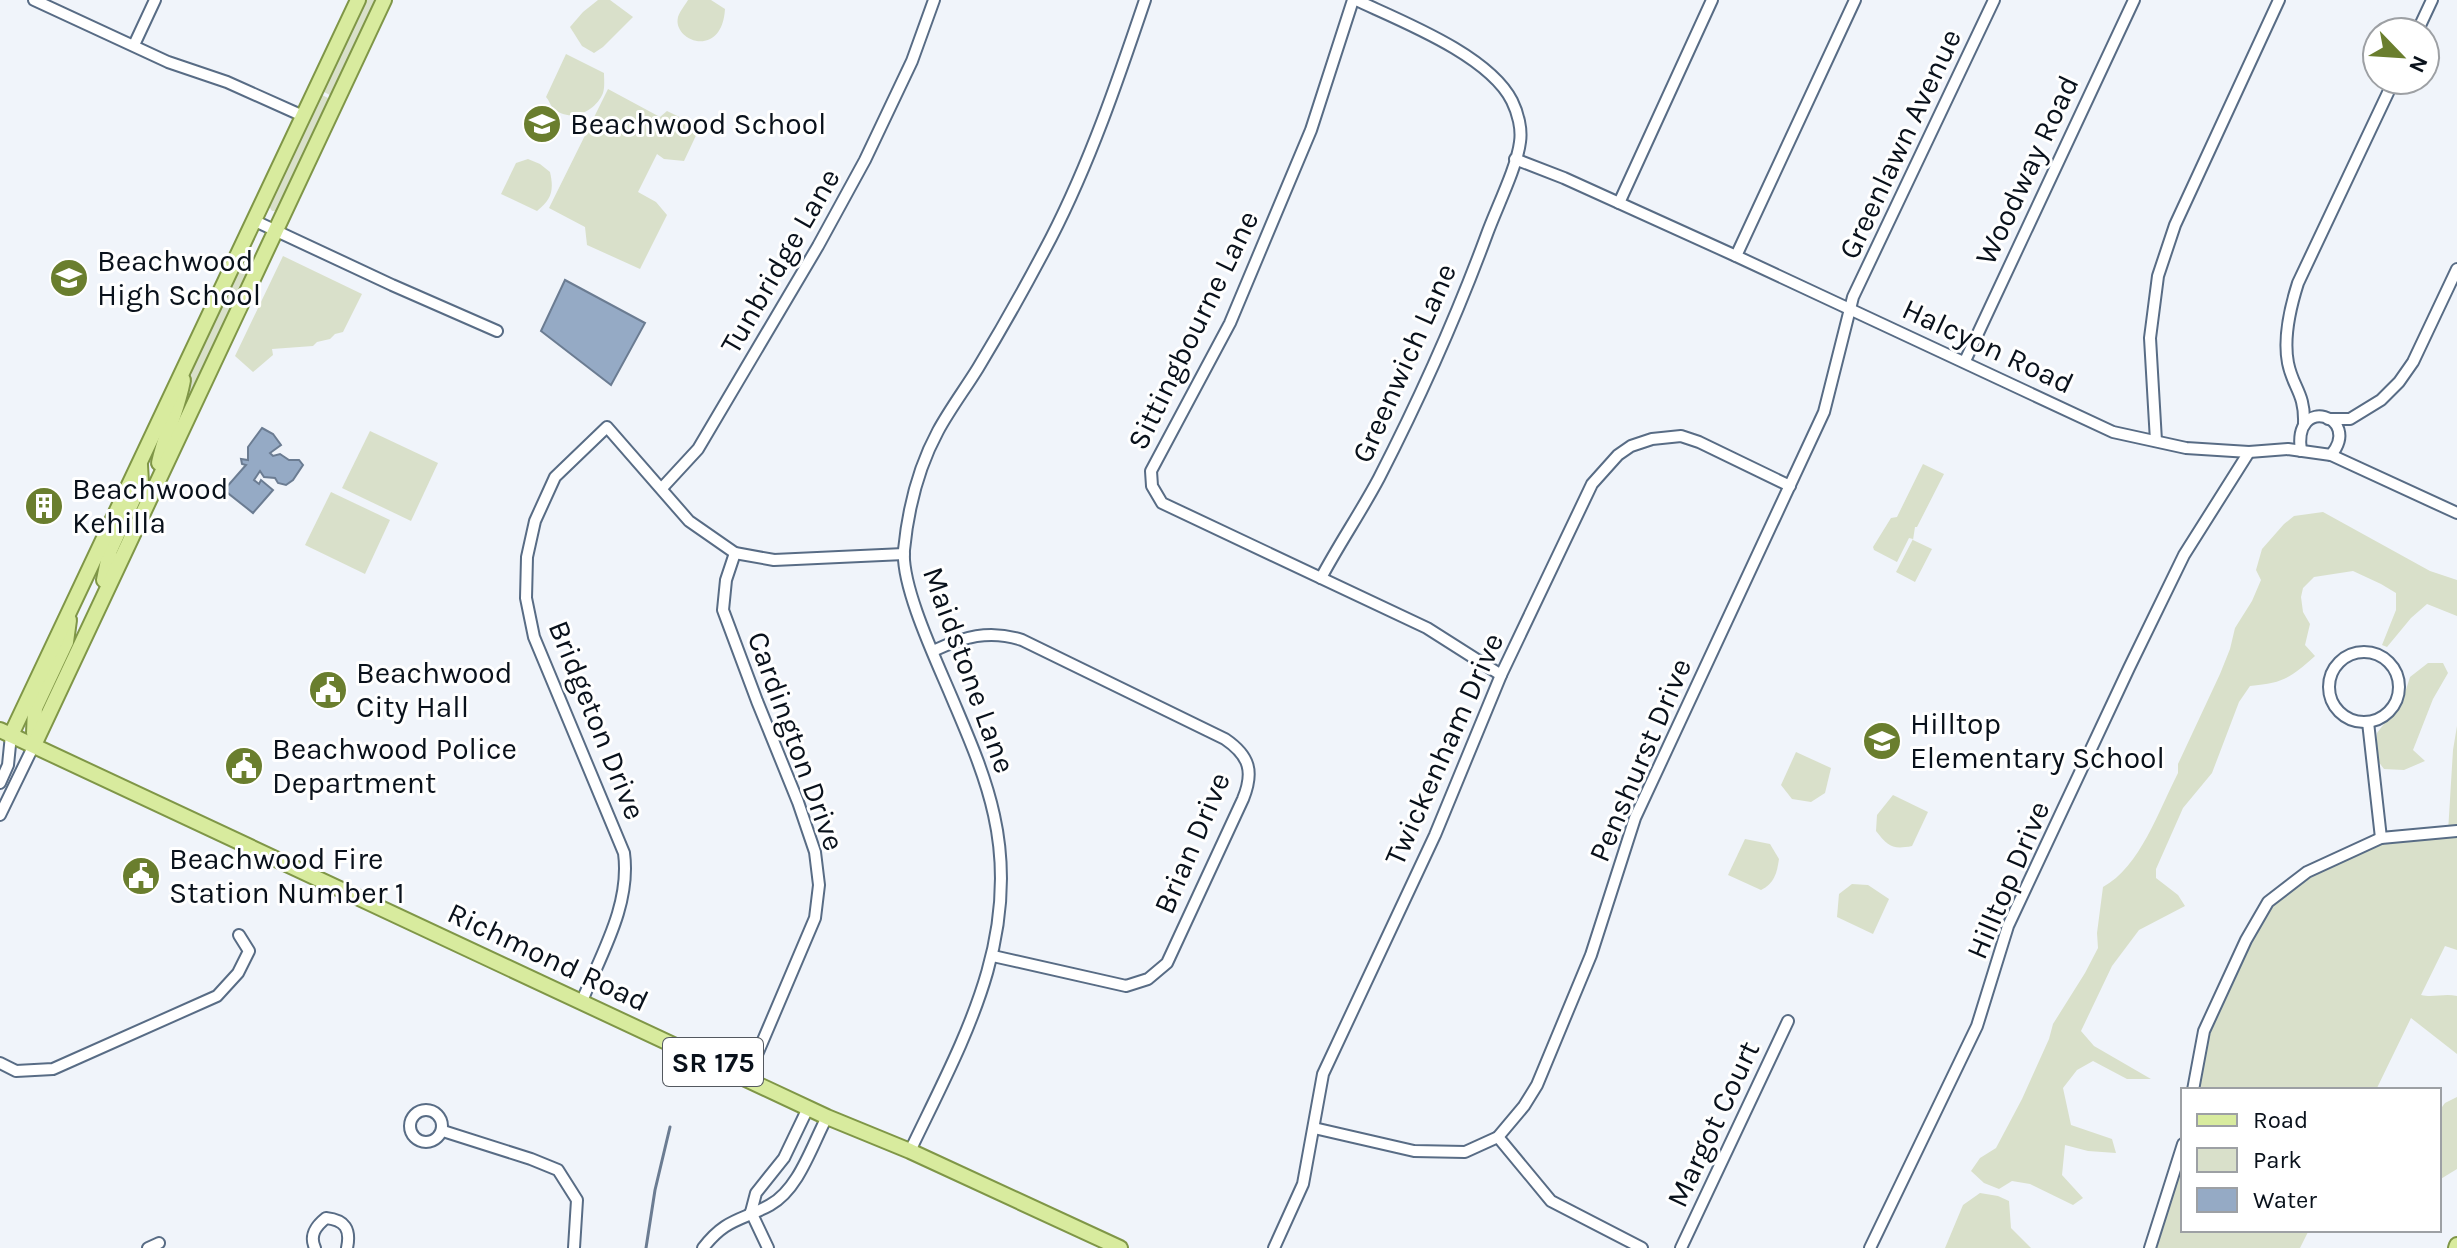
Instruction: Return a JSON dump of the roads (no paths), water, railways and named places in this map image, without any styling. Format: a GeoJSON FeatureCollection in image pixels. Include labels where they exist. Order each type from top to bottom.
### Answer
{"type":"FeatureCollection","features":[{"type":"Feature","properties":{"kind":"main road"},"geometry":{"type":"LineString","coordinates":[[6,732],[72,603],[358,0]]}},
{"type":"Feature","properties":{"kind":"main road"},"geometry":{"type":"LineString","coordinates":[[34,745],[384,0]]}},
{"type":"Feature","properties":{"kind":"main road"},"geometry":{"type":"LineString","coordinates":[[154,487],[162,444],[179,404],[186,362]]}},
{"type":"Feature","properties":{"kind":"main road"},"geometry":{"type":"LineString","coordinates":[[99,604],[110,550],[141,482],[140,460]]}},
{"type":"Feature","properties":{"kind":"main road"},"geometry":{"type":"LineString","coordinates":[[34,745],[35,708],[66,642],[72,603]]}},
{"type":"Feature","properties":{"kind":"main road","name":"Richmond Road"},"geometry":{"type":"LineString","coordinates":[[6,732],[827,1117],[910,1151],[1120,1248]]}},
{"type":"Feature","properties":{"kind":"street"},"geometry":{"type":"LineString","coordinates":[[34,0],[168,62],[227,82],[303,116]]}},
{"type":"Feature","properties":{"kind":"street"},"geometry":{"type":"LineString","coordinates":[[134,45],[155,0]]}},
{"type":"Feature","properties":{"kind":"street","name":"Tunbridge Lane"},"geometry":{"type":"LineString","coordinates":[[662,488],[698,449],[818,246],[872,146],[912,61],[934,0]]}},
{"type":"Feature","properties":{"kind":"street","name":"Maidstone Lane"},"geometry":{"type":"LineString","coordinates":[[910,1151],[971,1022],[993,956],[1001,870],[994,815],[977,757],[913,600],[904,554],[913,493],[920,469],[938,431],[1006,320],[1053,234],[1100,125],[1145,0]]}},
{"type":"Feature","properties":{"kind":"street","name":"Greenwich Lane"},"geometry":{"type":"LineString","coordinates":[[1321,578],[1377,481],[1436,363],[1520,143],[1517,113],[1505,89],[1495,78],[1431,34],[1355,0]]}},
{"type":"Feature","properties":{"kind":"street","name":"Sittingbourne Lane"},"geometry":{"type":"LineString","coordinates":[[1355,0],[1311,130],[1230,323],[1151,471],[1152,486],[1162,503],[1427,628],[1501,675]]}},
{"type":"Feature","properties":{"kind":"street"},"geometry":{"type":"LineString","coordinates":[[1619,203],[1712,0]]}},
{"type":"Feature","properties":{"kind":"street"},"geometry":{"type":"LineString","coordinates":[[1736,256],[1855,0]]}},
{"type":"Feature","properties":{"kind":"street","name":"Greenlawn Avenue"},"geometry":{"type":"LineString","coordinates":[[1851,308],[1853,297],[1994,0]]}},
{"type":"Feature","properties":{"kind":"street","name":"Woodway Road"},"geometry":{"type":"LineString","coordinates":[[1965,361],[2134,0]]}},
{"type":"Feature","properties":{"kind":"street"},"geometry":{"type":"LineString","coordinates":[[2156,441],[2150,338],[2158,276],[2175,225],[2279,0]]}},
{"type":"Feature","properties":{"kind":"street"},"geometry":{"type":"LineString","coordinates":[[2304,423],[2304,402],[2288,365],[2286,336],[2291,303],[2386,96]]}},
{"type":"Feature","properties":{"kind":"street","name":"Halcyon Road"},"geometry":{"type":"LineString","coordinates":[[1515,159],[1851,308],[2113,432],[2186,448],[2249,452],[2288,449],[2331,455],[2457,513]]}},
{"type":"Feature","properties":{"kind":"street"},"geometry":{"type":"LineString","coordinates":[[253,220],[497,331]]}},
{"type":"Feature","properties":{"kind":"street"},"geometry":{"type":"LineString","coordinates":[[2331,455],[2350,419],[2381,400],[2413,362],[2457,269]]}},
{"type":"Feature","properties":{"kind":"street","name":"Penshurst Drive"},"geometry":{"type":"LineString","coordinates":[[1314,1128],[1414,1151],[1465,1152],[1498,1137],[1524,1106],[1537,1085],[1591,955],[1635,818],[1824,412],[1851,308]]}},
{"type":"Feature","properties":{"kind":"street"},"geometry":{"type":"LineString","coordinates":[[2304,402],[2338,427],[2340,440]]}},
{"type":"Feature","properties":{"kind":"street"},"geometry":{"type":"LineString","coordinates":[[2301,451],[2300,429],[2304,423],[2315,416],[2350,419]]}},
{"type":"Feature","properties":{"kind":"street","name":"Bridgeton Drive"},"geometry":{"type":"LineString","coordinates":[[582,1001],[618,914],[625,888],[624,853],[534,637],[526,598],[527,557],[535,521],[555,477],[607,427],[662,488]]}},
{"type":"Feature","properties":{"kind":"street","name":"Twickenham Drive"},"geometry":{"type":"LineString","coordinates":[[1274,1248],[1303,1184],[1323,1074],[1435,835],[1501,675],[1592,484],[1618,455],[1631,446],[1652,439],[1681,436],[1790,486]]}},
{"type":"Feature","properties":{"kind":"street","name":"Hilltop Drive"},"geometry":{"type":"LineString","coordinates":[[1870,1248],[1977,1026],[2008,926],[2129,668],[2184,555],[2249,452]]}},
{"type":"Feature","properties":{"kind":"street"},"geometry":{"type":"LineString","coordinates":[[662,488],[689,521],[735,553],[774,560],[904,554]]}},
{"type":"Feature","properties":{"kind":"street","name":"Cardington Drive"},"geometry":{"type":"LineString","coordinates":[[735,553],[726,580],[723,610],[815,852],[819,885],[815,918],[747,1078]]}},
{"type":"Feature","properties":{"kind":"street","name":"Brian Drive"},"geometry":{"type":"LineString","coordinates":[[933,651],[980,634],[1022,640],[1225,739],[1244,755],[1248,765],[1250,776],[1243,799],[1167,963],[1160,971],[1148,979],[1126,986],[993,956]]}},
{"type":"Feature","properties":{"kind":"street"},"geometry":{"type":"LineString","coordinates":[[2362,651],[2381,655],[2389,661],[2399,681],[2399,691],[2390,711],[2368,722],[2352,720],[2339,712],[2329,693],[2329,680],[2335,667],[2348,655],[2362,651]]}},
{"type":"Feature","properties":{"kind":"street"},"geometry":{"type":"LineString","coordinates":[[2368,722],[2381,838]]}},
{"type":"Feature","properties":{"kind":"street"},"geometry":{"type":"LineString","coordinates":[[0,758],[6,732]]}},
{"type":"Feature","properties":{"kind":"street"},"geometry":{"type":"LineString","coordinates":[[0,783],[8,765],[6,732]]}},
{"type":"Feature","properties":{"kind":"street"},"geometry":{"type":"LineString","coordinates":[[0,815],[34,745]]}},
{"type":"Feature","properties":{"kind":"street"},"geometry":{"type":"LineString","coordinates":[[2193,1088],[2204,1031],[2246,940],[2268,902],[2307,872],[2381,838],[2457,831]]}},
{"type":"Feature","properties":{"kind":"street"},"geometry":{"type":"LineString","coordinates":[[0,1063],[16,1071],[53,1069],[217,996],[238,973],[249,951],[239,935]]}},
{"type":"Feature","properties":{"kind":"street","name":"Margot Court"},"geometry":{"type":"LineString","coordinates":[[1681,1248],[1788,1021]]}},
{"type":"Feature","properties":{"kind":"street"},"geometry":{"type":"LineString","coordinates":[[768,1248],[751,1212],[756,1193],[784,1158],[808,1108]]}},
{"type":"Feature","properties":{"kind":"street"},"geometry":{"type":"LineString","coordinates":[[703,1248],[728,1222],[772,1204],[793,1182],[802,1171],[827,1117]]}},
{"type":"Feature","properties":{"kind":"street"},"geometry":{"type":"LineString","coordinates":[[443,1131],[558,1170],[577,1200],[574,1248]]}},
{"type":"Feature","properties":{"kind":"street"},"geometry":{"type":"LineString","coordinates":[[1498,1137],[1551,1201],[1642,1248]]}},
{"type":"Feature","properties":{"kind":"street"},"geometry":{"type":"LineString","coordinates":[[2150,1248],[2181,1150]]}},
{"type":"Feature","properties":{"kind":"street"},"geometry":{"type":"LineString","coordinates":[[315,1248],[312,1240],[314,1230],[326,1218],[339,1220],[346,1225],[349,1233],[347,1248]]}},
{"type":"Feature","properties":{"kind":"street"},"geometry":{"type":"LineString","coordinates":[[148,1248],[159,1243]]}},
{"type":"Feature","properties":{"kind":"water"},"geometry":{"type":"Polygon","coordinates":[[[565,280],[645,323],[611,385],[541,331],[565,280]]]}},
{"type":"Feature","properties":{"kind":"water"},"geometry":{"type":"Polygon","coordinates":[[[262,428],[273,434],[281,445],[270,453],[273,456],[280,454],[289,460],[299,460],[303,465],[286,485],[278,483],[275,478],[264,477],[260,471],[254,480],[259,484],[261,480],[273,490],[253,513],[224,490],[246,465],[242,464],[241,459],[248,460],[248,447],[262,428]]]}},
{"type":"Feature","properties":{"kind":"waterway"},"geometry":{"type":"LineString","coordinates":[[646,1248],[655,1190],[670,1127]]}},
{"type":"Feature","properties":{"kind":"place","name":"Beachwood School"},"geometry":{"type":"Point","coordinates":[542,124]}},
{"type":"Feature","properties":{"kind":"place","name":"Beachwood High School"},"geometry":{"type":"Point","coordinates":[69,278]}},
{"type":"Feature","properties":{"kind":"place","name":"Beachwood Kehilla"},"geometry":{"type":"Point","coordinates":[44,506]}},
{"type":"Feature","properties":{"kind":"place","name":"Beachwood City Hall"},"geometry":{"type":"Point","coordinates":[328,690]}},
{"type":"Feature","properties":{"kind":"place","name":"Hilltop Elementary School"},"geometry":{"type":"Point","coordinates":[1882,741]}},
{"type":"Feature","properties":{"kind":"place","name":"Beachwood Police Department"},"geometry":{"type":"Point","coordinates":[244,766]}},
{"type":"Feature","properties":{"kind":"place","name":"Beachwood Fire Station Number 1"},"geometry":{"type":"Point","coordinates":[141,876]}}]}
